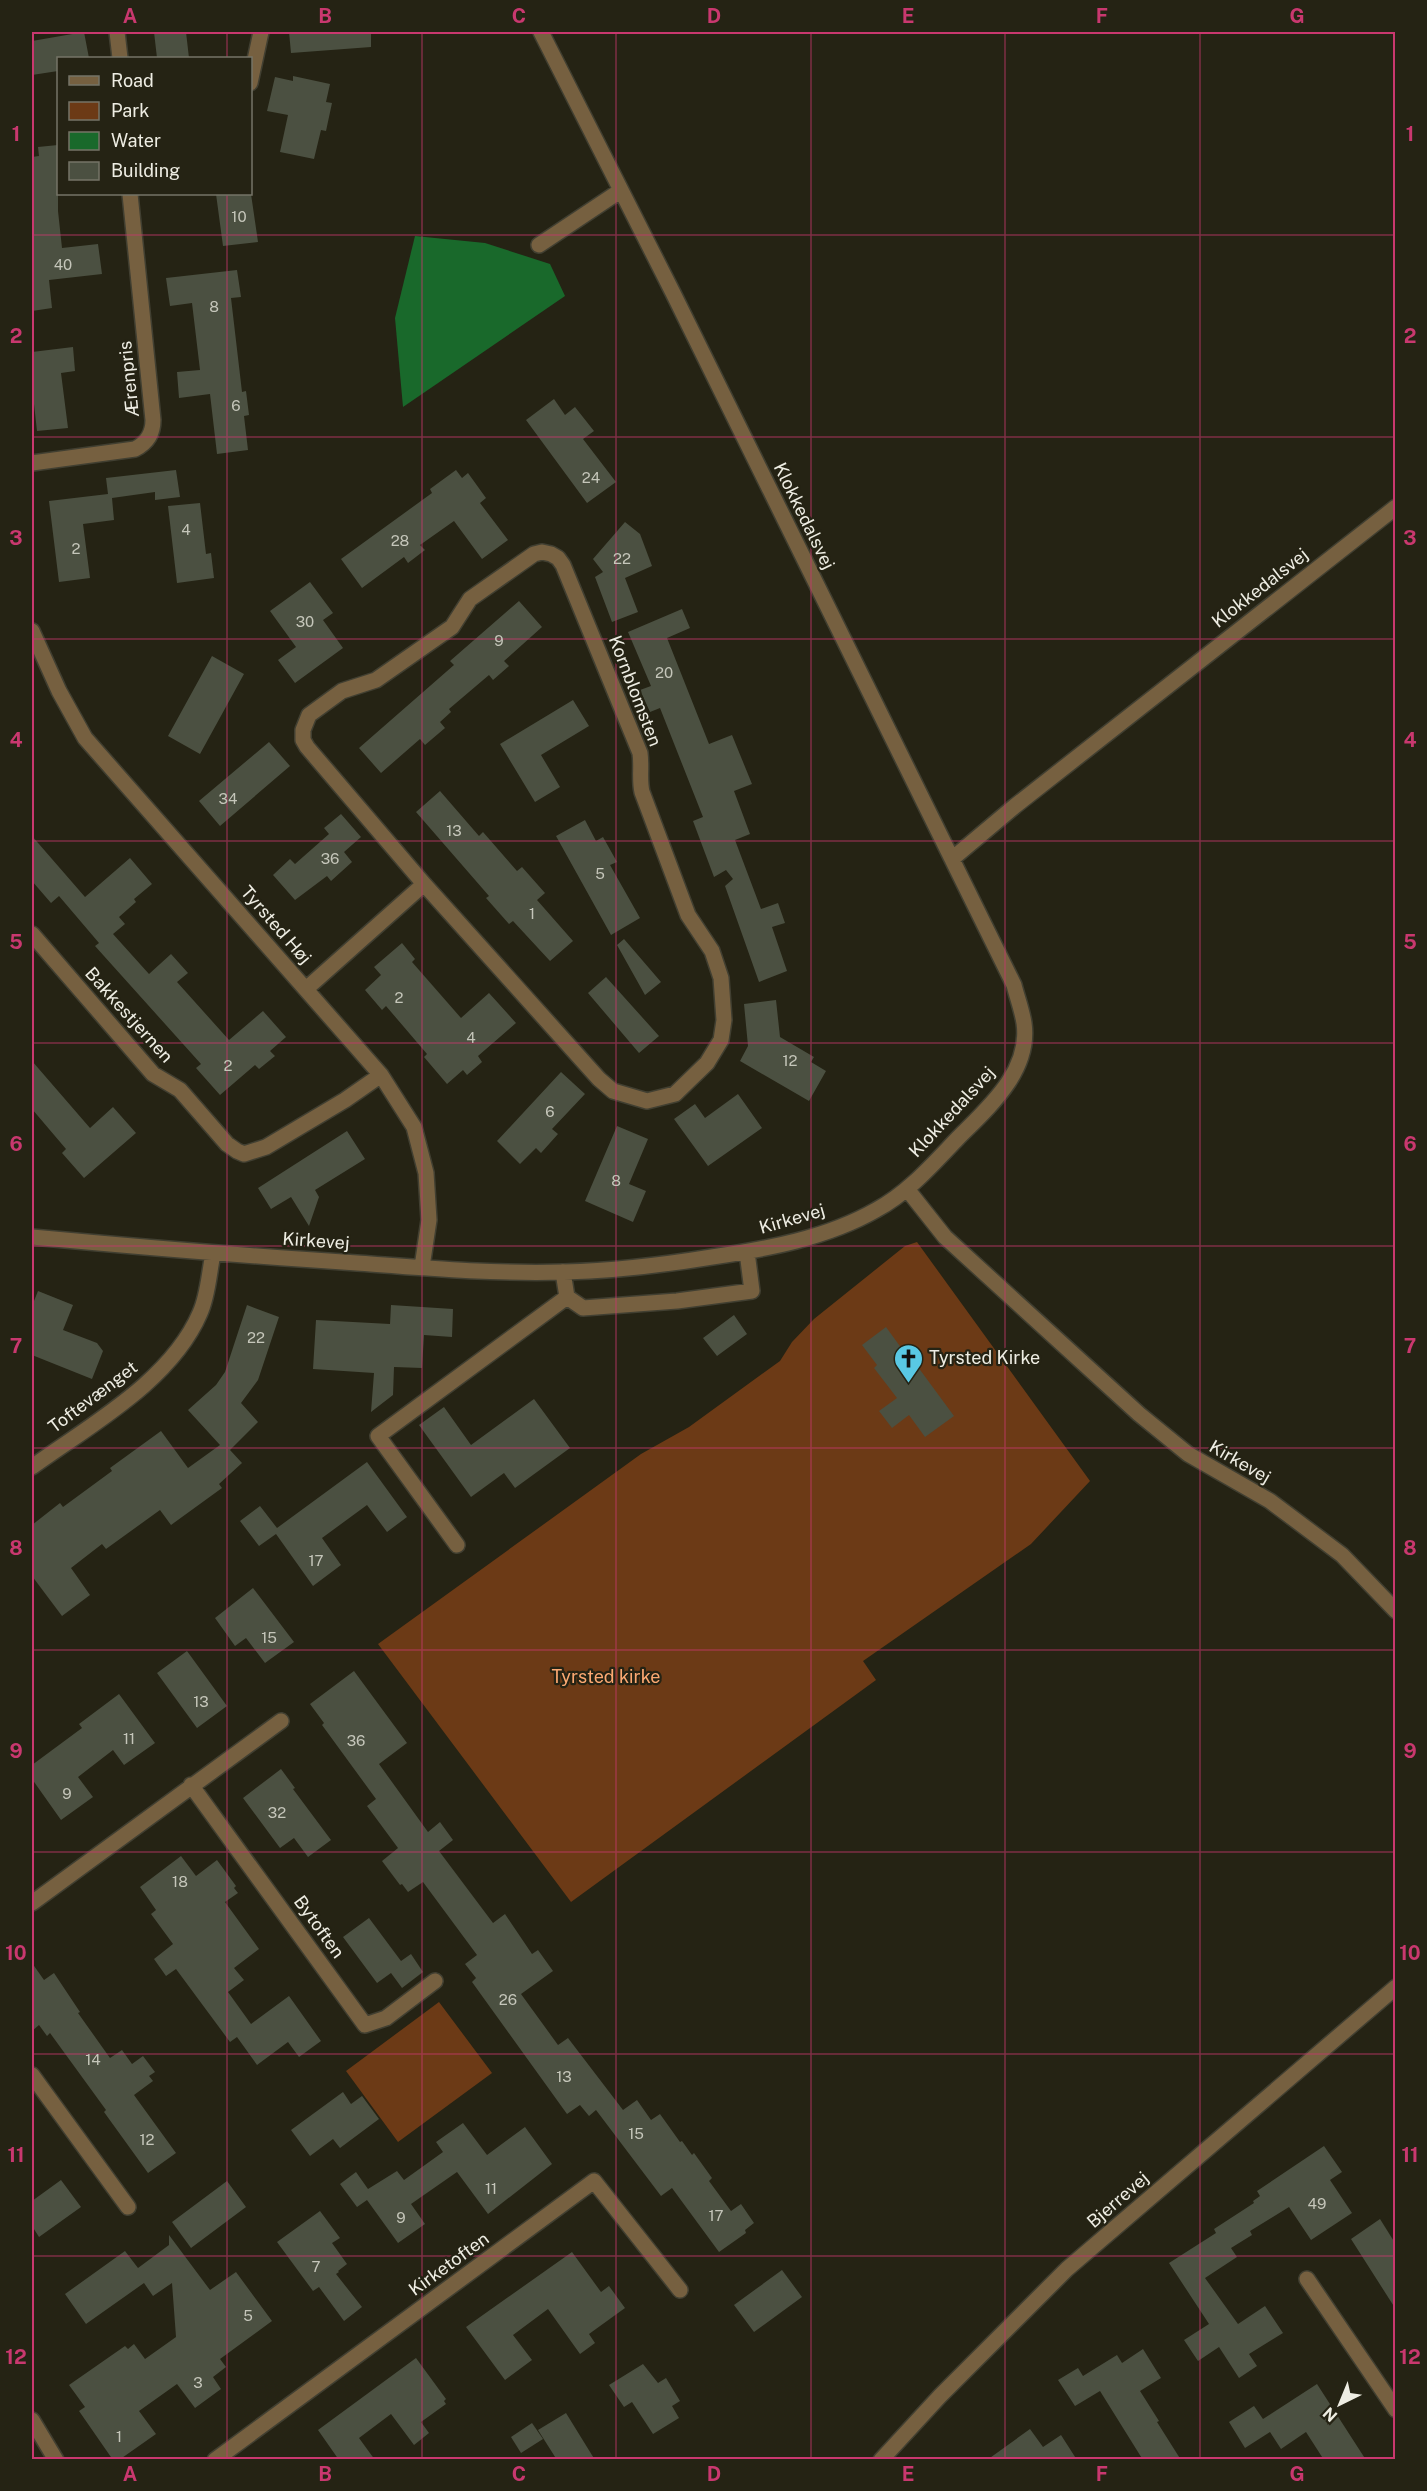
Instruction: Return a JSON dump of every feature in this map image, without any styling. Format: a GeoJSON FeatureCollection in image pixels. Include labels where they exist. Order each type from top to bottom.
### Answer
{"type":"FeatureCollection","features":[{"type":"Feature","properties":{"kind":"street"},"geometry":{"type":"LineString","coordinates":[[117,32],[120,57]]}},
{"type":"Feature","properties":{"kind":"street"},"geometry":{"type":"LineString","coordinates":[[252,74],[261,32]]}},
{"type":"Feature","properties":{"kind":"street","name":"Klokkedalsvej"},"geometry":{"type":"LineString","coordinates":[[541,32],[1014,984],[1024,1026],[1021,1055],[1010,1080],[988,1108],[907,1189]]}},
{"type":"Feature","properties":{"kind":"street"},"geometry":{"type":"LineString","coordinates":[[539,245],[620,191]]}},
{"type":"Feature","properties":{"kind":"street","name":"Ærenpris"},"geometry":{"type":"LineString","coordinates":[[32,463],[135,449],[146,442],[150,435],[153,420],[130,195]]}},
{"type":"Feature","properties":{"kind":"street","name":"Klokkedalsvej"},"geometry":{"type":"LineString","coordinates":[[952,859],[1015,806],[1395,507]]}},
{"type":"Feature","properties":{"kind":"street","name":"Kornblomsten"},"geometry":{"type":"LineString","coordinates":[[542,552],[551,554],[563,565],[640,753],[642,792],[688,915],[712,951],[721,978],[724,1020],[721,1040],[716,1050],[687,1084],[675,1094],[647,1101],[614,1091],[599,1079],[424,884],[307,747],[303,740],[305,723],[309,715],[342,691],[376,680],[452,627],[470,599],[529,557],[542,552]]}},
{"type":"Feature","properties":{"kind":"street","name":"Tyrsted Høj"},"geometry":{"type":"LineString","coordinates":[[32,631],[59,691],[85,738],[381,1075],[414,1127],[426,1173],[429,1220],[422,1267]]}},
{"type":"Feature","properties":{"kind":"street"},"geometry":{"type":"LineString","coordinates":[[306,989],[424,884]]}},
{"type":"Feature","properties":{"kind":"street","name":"Bakkestjernen"},"geometry":{"type":"LineString","coordinates":[[32,934],[153,1074],[180,1090],[227,1144],[244,1154],[266,1147],[345,1100],[381,1075]]}},
{"type":"Feature","properties":{"kind":"street","name":"Kirkevej"},"geometry":{"type":"LineString","coordinates":[[32,1237],[213,1254],[422,1267],[563,1272],[651,1267],[747,1252],[804,1239],[855,1221],[879,1209],[907,1189],[945,1237],[1139,1414],[1188,1454],[1270,1501],[1342,1555],[1395,1611]]}},
{"type":"Feature","properties":{"kind":"street"},"geometry":{"type":"LineString","coordinates":[[563,1272],[567,1297],[583,1308],[677,1302],[752,1291],[747,1252]]}},
{"type":"Feature","properties":{"kind":"street","name":"Toftevænget"},"geometry":{"type":"LineString","coordinates":[[32,1467],[141,1389],[185,1343],[201,1311],[213,1254]]}},
{"type":"Feature","properties":{"kind":"street"},"geometry":{"type":"LineString","coordinates":[[457,1545],[378,1436],[567,1297]]}},
{"type":"Feature","properties":{"kind":"street"},"geometry":{"type":"LineString","coordinates":[[32,1903],[281,1721]]}},
{"type":"Feature","properties":{"kind":"street","name":"Bytoften"},"geometry":{"type":"LineString","coordinates":[[192,1785],[365,2025],[386,2018],[435,1981]]}},
{"type":"Feature","properties":{"kind":"street","name":"Bjerrevej"},"geometry":{"type":"LineString","coordinates":[[881,2460],[940,2396],[1067,2269],[1395,1987]]}},
{"type":"Feature","properties":{"kind":"street"},"geometry":{"type":"LineString","coordinates":[[32,2075],[128,2206]]}},
{"type":"Feature","properties":{"kind":"street","name":"Kirketoften"},"geometry":{"type":"LineString","coordinates":[[215,2460],[594,2181],[680,2290]]}},
{"type":"Feature","properties":{"kind":"street"},"geometry":{"type":"LineString","coordinates":[[1307,2278],[1395,2410]]}},
{"type":"Feature","properties":{"kind":"street"},"geometry":{"type":"LineString","coordinates":[[32,2420],[56,2460]]}},
{"type":"Feature","properties":{"kind":"green space","name":"Tyrsted kirke"},"geometry":{"type":"Polygon","coordinates":[[[917,1242],[1090,1481],[1031,1544],[863,1661],[876,1680],[571,1902],[378,1644],[641,1454],[689,1427],[780,1361],[792,1342],[814,1319],[905,1246],[917,1242]]]}},
{"type":"Feature","properties":{"kind":"green space"},"geometry":{"type":"Polygon","coordinates":[[[439,2002],[492,2073],[398,2142],[346,2071],[439,2002]]]}},
{"type":"Feature","properties":{"kind":"water"},"geometry":{"type":"Polygon","coordinates":[[[415,236],[485,243],[550,264],[565,296],[403,407],[395,318],[415,236]]]}},
{"type":"Feature","properties":{"kind":"building"},"geometry":{"type":"Polygon","coordinates":[[[84,32],[89,57],[57,57],[57,71],[32,75],[32,41],[84,32]]]}},
{"type":"Feature","properties":{"kind":"building"},"geometry":{"type":"Polygon","coordinates":[[[154,32],[186,32],[189,57],[157,57],[154,32]]]}},
{"type":"Feature","properties":{"kind":"building"},"geometry":{"type":"Polygon","coordinates":[[[289,32],[371,32],[371,47],[291,53],[289,32]]]}},
{"type":"Feature","properties":{"kind":"building"},"geometry":{"type":"Polygon","coordinates":[[[293,76],[330,84],[326,102],[332,103],[326,131],[321,130],[314,159],[280,152],[288,115],[267,111],[275,77],[293,81],[293,76]]]}},
{"type":"Feature","properties":{"kind":"building"},"geometry":{"type":"Polygon","coordinates":[[[57,145],[57,195],[62,248],[98,244],[102,274],[49,280],[52,308],[32,311],[32,157],[39,156],[38,147],[57,145]]]}},
{"type":"Feature","properties":{"kind":"building"},"geometry":{"type":"Polygon","coordinates":[[[216,195],[251,195],[258,242],[223,246],[216,195]]]}},
{"type":"Feature","properties":{"kind":"building"},"geometry":{"type":"Polygon","coordinates":[[[237,270],[241,297],[231,298],[242,392],[246,391],[249,415],[244,416],[248,450],[217,454],[210,394],[179,398],[177,372],[200,370],[192,303],[170,306],[166,278],[237,270]]]}},
{"type":"Feature","properties":{"kind":"building"},"geometry":{"type":"Polygon","coordinates":[[[73,347],[75,371],[61,373],[68,428],[37,431],[32,386],[32,352],[73,347]]]}},
{"type":"Feature","properties":{"kind":"building"},"geometry":{"type":"Polygon","coordinates":[[[554,399],[565,415],[575,407],[594,431],[583,439],[616,482],[587,503],[526,420],[554,399]]]}},
{"type":"Feature","properties":{"kind":"building"},"geometry":{"type":"Polygon","coordinates":[[[176,470],[180,497],[155,500],[155,492],[112,498],[114,520],[83,524],[90,578],[59,582],[49,501],[108,494],[106,478],[176,470]]]}},
{"type":"Feature","properties":{"kind":"building"},"geometry":{"type":"Polygon","coordinates":[[[456,470],[462,478],[468,473],[486,498],[480,503],[508,540],[482,559],[454,521],[420,545],[425,550],[408,563],[404,557],[362,588],[341,559],[432,493],[430,489],[456,470]]]}},
{"type":"Feature","properties":{"kind":"building"},"geometry":{"type":"Polygon","coordinates":[[[200,503],[206,554],[211,553],[214,578],[177,583],[168,506],[200,503]]]}},
{"type":"Feature","properties":{"kind":"building"},"geometry":{"type":"Polygon","coordinates":[[[625,522],[640,534],[652,566],[625,578],[638,612],[612,622],[595,577],[603,572],[593,559],[625,522]]]}},
{"type":"Feature","properties":{"kind":"building"},"geometry":{"type":"Polygon","coordinates":[[[310,582],[333,613],[323,620],[343,648],[295,683],[278,660],[296,647],[270,611],[310,582]]]}},
{"type":"Feature","properties":{"kind":"building"},"geometry":{"type":"Polygon","coordinates":[[[519,601],[542,627],[504,661],[509,666],[493,680],[489,675],[449,709],[451,712],[440,722],[445,728],[425,745],[420,739],[381,773],[359,748],[454,665],[450,661],[519,601]]]}},
{"type":"Feature","properties":{"kind":"building"},"geometry":{"type":"Polygon","coordinates":[[[682,609],[690,628],[667,638],[709,744],[732,735],[752,784],[734,791],[750,834],[735,840],[761,909],[778,903],[785,923],[772,927],[787,971],[759,982],[725,886],[733,879],[726,870],[714,877],[693,821],[703,817],[660,708],[650,712],[640,690],[651,686],[628,632],[682,609]]]}},
{"type":"Feature","properties":{"kind":"building"},"geometry":{"type":"Polygon","coordinates":[[[212,656],[244,674],[200,754],[168,736],[212,656]]]}},
{"type":"Feature","properties":{"kind":"building"},"geometry":{"type":"Polygon","coordinates":[[[573,700],[589,726],[541,755],[560,787],[535,802],[500,744],[573,700]]]}},
{"type":"Feature","properties":{"kind":"building"},"geometry":{"type":"Polygon","coordinates":[[[269,742],[290,766],[220,826],[199,801],[269,742]]]}},
{"type":"Feature","properties":{"kind":"building"},"geometry":{"type":"Polygon","coordinates":[[[440,791],[479,836],[483,832],[517,871],[522,867],[545,893],[537,900],[573,941],[550,961],[513,921],[509,924],[486,898],[489,896],[416,812],[440,791]]]}},
{"type":"Feature","properties":{"kind":"building"},"geometry":{"type":"Polygon","coordinates":[[[341,814],[361,837],[344,852],[352,862],[331,881],[327,876],[295,900],[273,875],[290,859],[295,864],[329,834],[324,828],[341,814]]]}},
{"type":"Feature","properties":{"kind":"building"},"geometry":{"type":"Polygon","coordinates":[[[585,820],[596,841],[603,837],[617,862],[610,865],[640,918],[611,935],[556,836],[585,820]]]}},
{"type":"Feature","properties":{"kind":"building"},"geometry":{"type":"Polygon","coordinates":[[[32,836],[85,897],[130,858],[152,884],[134,899],[136,902],[119,917],[125,924],[113,934],[149,974],[171,954],[188,973],[177,982],[229,1040],[263,1011],[286,1037],[270,1051],[275,1056],[259,1069],[255,1065],[220,1095],[196,1068],[201,1064],[95,946],[99,943],[59,896],[51,903],[32,881],[32,836]]]}},
{"type":"Feature","properties":{"kind":"building"},"geometry":{"type":"Polygon","coordinates":[[[624,939],[661,982],[645,995],[617,945],[624,939]]]}},
{"type":"Feature","properties":{"kind":"building"},"geometry":{"type":"Polygon","coordinates":[[[402,943],[415,959],[412,962],[461,1018],[489,993],[516,1023],[478,1056],[482,1062],[467,1075],[463,1070],[447,1084],[424,1057],[427,1054],[386,1006],[382,1010],[365,990],[381,975],[374,967],[402,943]]]}},
{"type":"Feature","properties":{"kind":"building"},"geometry":{"type":"Polygon","coordinates":[[[606,977],[659,1036],[639,1053],[588,993],[606,977]]]}},
{"type":"Feature","properties":{"kind":"building"},"geometry":{"type":"Polygon","coordinates":[[[776,1000],[780,1037],[814,1057],[811,1062],[826,1071],[809,1101],[740,1061],[748,1046],[744,1004],[776,1000]]]}},
{"type":"Feature","properties":{"kind":"building"},"geometry":{"type":"Polygon","coordinates":[[[32,1061],[90,1128],[113,1107],[136,1133],[84,1178],[62,1153],[66,1149],[32,1109],[32,1061]]]}},
{"type":"Feature","properties":{"kind":"building"},"geometry":{"type":"Polygon","coordinates":[[[561,1072],[585,1094],[552,1129],[558,1134],[541,1153],[536,1148],[520,1164],[497,1141],[561,1072]]]}},
{"type":"Feature","properties":{"kind":"building"},"geometry":{"type":"Polygon","coordinates":[[[738,1094],[762,1128],[708,1166],[674,1119],[695,1104],[705,1118],[738,1094]]]}},
{"type":"Feature","properties":{"kind":"building"},"geometry":{"type":"Polygon","coordinates":[[[617,1126],[648,1139],[629,1184],[646,1191],[633,1222],[585,1201],[617,1126]]]}},
{"type":"Feature","properties":{"kind":"building"},"geometry":{"type":"Polygon","coordinates":[[[347,1131],[365,1159],[315,1190],[319,1197],[309,1226],[291,1197],[271,1209],[258,1188],[347,1131]]]}},
{"type":"Feature","properties":{"kind":"building"},"geometry":{"type":"Polygon","coordinates":[[[38,1291],[73,1305],[63,1330],[97,1343],[103,1351],[92,1379],[32,1355],[32,1306],[38,1291]]]}},
{"type":"Feature","properties":{"kind":"building"},"geometry":{"type":"Polygon","coordinates":[[[247,1305],[279,1317],[258,1380],[241,1403],[258,1422],[230,1450],[242,1463],[219,1484],[222,1488],[171,1525],[160,1510],[106,1549],[102,1544],[71,1568],[90,1595],[62,1616],[32,1576],[32,1525],[60,1503],[63,1507],[112,1471],[110,1468],[161,1431],[188,1468],[220,1445],[188,1410],[216,1385],[225,1372],[247,1305]]]}},
{"type":"Feature","properties":{"kind":"building"},"geometry":{"type":"Polygon","coordinates":[[[391,1305],[453,1309],[452,1337],[424,1335],[422,1368],[394,1367],[393,1395],[371,1412],[374,1373],[313,1369],[316,1320],[390,1324],[391,1305]]]}},
{"type":"Feature","properties":{"kind":"building"},"geometry":{"type":"Polygon","coordinates":[[[734,1315],[747,1334],[717,1356],[703,1338],[734,1315]]]}},
{"type":"Feature","properties":{"kind":"building","name":"Tyrsted Kirke"},"geometry":{"type":"Polygon","coordinates":[[[886,1327],[954,1416],[925,1437],[909,1415],[892,1428],[879,1411],[897,1398],[874,1368],[877,1365],[862,1345],[886,1327]]]}},
{"type":"Feature","properties":{"kind":"building"},"geometry":{"type":"Polygon","coordinates":[[[534,1399],[570,1448],[515,1488],[504,1473],[471,1497],[419,1425],[444,1407],[471,1445],[534,1399]]]}},
{"type":"Feature","properties":{"kind":"building"},"geometry":{"type":"Polygon","coordinates":[[[367,1462],[407,1517],[387,1532],[367,1505],[322,1538],[341,1565],[313,1586],[276,1534],[259,1546],[240,1521],[260,1506],[277,1528],[367,1462]]]}},
{"type":"Feature","properties":{"kind":"building"},"geometry":{"type":"Polygon","coordinates":[[[253,1588],[294,1642],[265,1663],[246,1638],[235,1646],[215,1618],[253,1588]]]}},
{"type":"Feature","properties":{"kind":"building"},"geometry":{"type":"Polygon","coordinates":[[[187,1651],[227,1706],[197,1728],[157,1673],[187,1651]]]}},
{"type":"Feature","properties":{"kind":"building"},"geometry":{"type":"Polygon","coordinates":[[[354,1671],[407,1743],[379,1764],[428,1832],[440,1822],[453,1840],[439,1851],[493,1923],[505,1914],[532,1954],[538,1950],[553,1971],[521,1994],[558,2045],[568,2038],[623,2110],[637,2100],[651,2120],[660,2114],[680,2142],[682,2141],[692,2155],[694,2153],[712,2178],[709,2181],[731,2211],[741,2204],[754,2223],[745,2230],[746,2233],[719,2252],[672,2188],[661,2196],[596,2110],[589,2116],[580,2105],[567,2114],[472,1982],[476,1978],[465,1964],[477,1955],[423,1882],[408,1892],[382,1861],[398,1848],[367,1806],[376,1799],[322,1725],[324,1723],[310,1704],[354,1671]]]}},
{"type":"Feature","properties":{"kind":"building"},"geometry":{"type":"Polygon","coordinates":[[[119,1694],[155,1743],[124,1765],[113,1750],[78,1777],[93,1797],[61,1820],[32,1779],[32,1765],[82,1728],[79,1724],[119,1694]]]}},
{"type":"Feature","properties":{"kind":"building"},"geometry":{"type":"Polygon","coordinates":[[[281,1769],[331,1840],[308,1857],[294,1838],[280,1848],[243,1798],[281,1769]]]}},
{"type":"Feature","properties":{"kind":"building"},"geometry":{"type":"Polygon","coordinates":[[[181,1856],[196,1876],[217,1860],[236,1886],[234,1888],[238,1893],[225,1902],[259,1949],[234,1968],[244,1980],[228,1992],[251,2024],[289,1996],[321,2041],[299,2057],[288,2042],[257,2065],[237,2037],[230,2042],[176,1969],[166,1976],[154,1959],[173,1944],[151,1914],[156,1910],[140,1887],[181,1856]]]}},
{"type":"Feature","properties":{"kind":"building"},"geometry":{"type":"Polygon","coordinates":[[[369,1918],[401,1961],[411,1954],[423,1972],[402,1988],[391,1973],[377,1983],[343,1937],[369,1918]]]}},
{"type":"Feature","properties":{"kind":"building"},"geometry":{"type":"Polygon","coordinates":[[[32,1963],[44,1980],[54,1973],[80,2012],[78,2013],[110,2058],[122,2050],[132,2064],[143,2056],[155,2072],[149,2076],[153,2081],[134,2095],[176,2153],[148,2173],[50,2033],[47,2036],[39,2025],[32,2031],[32,1963]]]}},
{"type":"Feature","properties":{"kind":"building"},"geometry":{"type":"Polygon","coordinates":[[[343,2092],[351,2104],[362,2096],[379,2119],[340,2148],[333,2139],[310,2156],[291,2130],[343,2092]]]}},
{"type":"Feature","properties":{"kind":"building"},"geometry":{"type":"Polygon","coordinates":[[[463,2123],[487,2155],[525,2127],[552,2164],[488,2214],[457,2172],[411,2204],[425,2224],[398,2243],[367,2200],[357,2207],[340,2184],[356,2172],[368,2189],[397,2171],[404,2180],[443,2152],[436,2142],[463,2123]]]}},
{"type":"Feature","properties":{"kind":"building"},"geometry":{"type":"Polygon","coordinates":[[[1324,2146],[1342,2172],[1330,2180],[1352,2213],[1311,2240],[1289,2207],[1250,2231],[1252,2235],[1231,2248],[1237,2257],[1205,2278],[1238,2324],[1265,2306],[1283,2333],[1249,2354],[1257,2366],[1239,2378],[1219,2347],[1198,2361],[1184,2340],[1209,2324],[1169,2263],[1216,2233],[1214,2229],[1254,2203],[1253,2201],[1260,2196],[1257,2191],[1324,2146]]]}},
{"type":"Feature","properties":{"kind":"building"},"geometry":{"type":"Polygon","coordinates":[[[61,2180],[81,2207],[39,2237],[32,2226],[32,2201],[61,2180]]]}},
{"type":"Feature","properties":{"kind":"building"},"geometry":{"type":"Polygon","coordinates":[[[227,2181],[246,2207],[191,2248],[172,2222],[227,2181]]]}},
{"type":"Feature","properties":{"kind":"building"},"geometry":{"type":"Polygon","coordinates":[[[320,2211],[340,2238],[332,2243],[347,2264],[336,2274],[362,2307],[344,2321],[319,2287],[313,2291],[277,2242],[320,2211]]]}},
{"type":"Feature","properties":{"kind":"building"},"geometry":{"type":"Polygon","coordinates":[[[1380,2219],[1395,2243],[1395,2308],[1351,2239],[1380,2219]]]}},
{"type":"Feature","properties":{"kind":"building"},"geometry":{"type":"Polygon","coordinates":[[[169,2235],[210,2290],[236,2272],[272,2321],[220,2359],[226,2367],[213,2377],[221,2389],[195,2408],[177,2384],[139,2411],[156,2434],[119,2460],[113,2460],[79,2411],[85,2407],[69,2385],[125,2346],[128,2349],[134,2344],[145,2359],[176,2337],[172,2283],[153,2296],[144,2283],[86,2324],[65,2294],[125,2251],[138,2268],[169,2245],[169,2235]]]}},
{"type":"Feature","properties":{"kind":"building"},"geometry":{"type":"Polygon","coordinates":[[[572,2252],[601,2292],[609,2286],[625,2308],[589,2334],[595,2343],[580,2354],[548,2309],[513,2335],[532,2360],[505,2380],[466,2327],[572,2252]]]}},
{"type":"Feature","properties":{"kind":"building"},"geometry":{"type":"Polygon","coordinates":[[[782,2270],[802,2297],[754,2332],[734,2305],[782,2270]]]}},
{"type":"Feature","properties":{"kind":"building"},"geometry":{"type":"Polygon","coordinates":[[[1143,2349],[1161,2378],[1140,2391],[1181,2460],[1143,2460],[1100,2391],[1075,2406],[1058,2380],[1078,2368],[1083,2376],[1117,2355],[1122,2363],[1143,2349]]]}},
{"type":"Feature","properties":{"kind":"building"},"geometry":{"type":"Polygon","coordinates":[[[416,2358],[446,2399],[444,2401],[446,2404],[421,2422],[429,2433],[414,2445],[391,2414],[359,2438],[375,2460],[339,2460],[318,2430],[416,2358]]]}},
{"type":"Feature","properties":{"kind":"building"},"geometry":{"type":"Polygon","coordinates":[[[643,2364],[658,2383],[666,2378],[680,2401],[672,2406],[679,2418],[653,2434],[632,2402],[624,2407],[609,2385],[643,2364]]]}},
{"type":"Feature","properties":{"kind":"building"},"geometry":{"type":"Polygon","coordinates":[[[1317,2384],[1366,2460],[1324,2460],[1306,2432],[1281,2449],[1270,2432],[1245,2448],[1229,2422],[1254,2406],[1263,2419],[1317,2384]]]}},
{"type":"Feature","properties":{"kind":"building"},"geometry":{"type":"Polygon","coordinates":[[[566,2413],[595,2460],[557,2460],[538,2430],[566,2413]]]}},
{"type":"Feature","properties":{"kind":"building"},"geometry":{"type":"Polygon","coordinates":[[[532,2423],[543,2439],[521,2453],[511,2437],[532,2423]]]}},
{"type":"Feature","properties":{"kind":"building"},"geometry":{"type":"Polygon","coordinates":[[[1030,2429],[1043,2447],[1061,2435],[1077,2460],[987,2460],[1030,2429]]]}},
{"type":"Feature","properties":{"kind":"place","name":"Tyrsted Kirke"},"geometry":{"type":"Point","coordinates":[908,1384]}}]}
